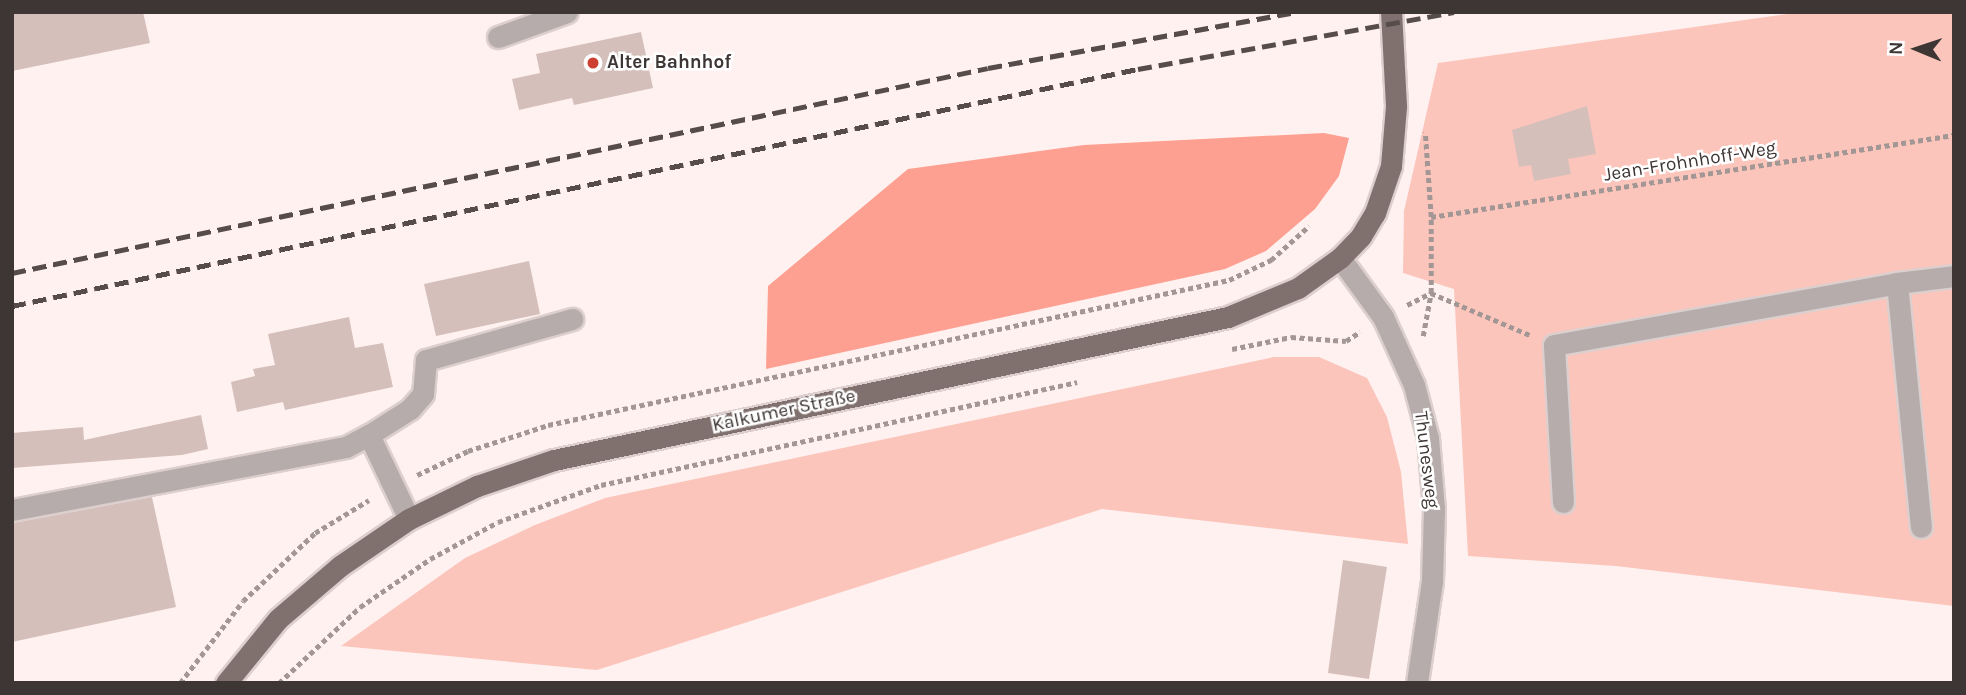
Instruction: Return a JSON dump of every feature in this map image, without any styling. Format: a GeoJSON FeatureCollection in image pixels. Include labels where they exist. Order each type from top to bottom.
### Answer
{"type":"FeatureCollection","features":[{"type":"Feature","properties":{"kind":"main road","name":"Kalkumer Straße"},"geometry":{"type":"LineString","coordinates":[[226,683],[278,619],[340,566],[410,519],[477,486],[554,460],[1228,317],[1298,288],[1340,258],[1361,236],[1375,213],[1391,166],[1396,106],[1391,12]]}},
{"type":"Feature","properties":{"kind":"street"},"geometry":{"type":"LineString","coordinates":[[498,37],[567,12]]}},
{"type":"Feature","properties":{"kind":"street","name":"Thunesweg"},"geometry":{"type":"LineString","coordinates":[[1340,258],[1382,317],[1414,385],[1429,450],[1434,509],[1432,581],[1417,683]]}},
{"type":"Feature","properties":{"kind":"street"},"geometry":{"type":"LineString","coordinates":[[1563,502],[1554,345],[1897,283],[1954,276]]}},
{"type":"Feature","properties":{"kind":"street"},"geometry":{"type":"LineString","coordinates":[[1897,283],[1921,527]]}},
{"type":"Feature","properties":{"kind":"street"},"geometry":{"type":"LineString","coordinates":[[12,510],[346,447],[410,409],[423,394],[426,360],[572,319]]}},
{"type":"Feature","properties":{"kind":"street"},"geometry":{"type":"LineString","coordinates":[[369,435],[410,519]]}},
{"type":"Feature","properties":{"kind":"path"},"geometry":{"type":"LineString","coordinates":[[1425,125],[1431,217],[1431,293],[1554,345]]}},
{"type":"Feature","properties":{"kind":"path","name":"Jean-Frohnhoff-Weg"},"geometry":{"type":"LineString","coordinates":[[1431,217],[1954,135]]}},
{"type":"Feature","properties":{"kind":"path"},"geometry":{"type":"LineString","coordinates":[[1227,350],[1291,337],[1346,341],[1382,317]]}},
{"type":"Feature","properties":{"kind":"path"},"geometry":{"type":"LineString","coordinates":[[279,683],[360,607],[430,559],[498,522],[601,485],[1083,380]]}},
{"type":"Feature","properties":{"kind":"shaded area"},"geometry":{"type":"Polygon","coordinates":[[[1801,12],[1954,12],[1954,606],[1616,566],[1468,556],[1454,289],[1403,273],[1404,211],[1438,63],[1801,12]]]}},
{"type":"Feature","properties":{"kind":"shaded area"},"geometry":{"type":"Polygon","coordinates":[[[1324,133],[1349,138],[1339,176],[1315,209],[1266,251],[1225,269],[766,369],[768,286],[908,169],[1084,145],[1324,133]]]}},
{"type":"Feature","properties":{"kind":"shaded area"},"geometry":{"type":"Polygon","coordinates":[[[1274,357],[1319,357],[1367,378],[1387,417],[1401,472],[1408,544],[1102,509],[597,670],[341,646],[465,558],[535,525],[605,498],[1274,357]]]}},
{"type":"Feature","properties":{"kind":"building"},"geometry":{"type":"Polygon","coordinates":[[[12,12],[143,12],[150,43],[12,71],[12,12]]]}},
{"type":"Feature","properties":{"kind":"building","name":"Alter Bahnhof"},"geometry":{"type":"Polygon","coordinates":[[[641,32],[653,88],[574,105],[572,98],[519,110],[512,79],[540,73],[536,54],[641,32]]]}},
{"type":"Feature","properties":{"kind":"building"},"geometry":{"type":"Polygon","coordinates":[[[1587,106],[1596,154],[1568,159],[1571,174],[1534,181],[1531,165],[1519,167],[1512,130],[1587,106]]]}},
{"type":"Feature","properties":{"kind":"building"},"geometry":{"type":"Polygon","coordinates":[[[529,261],[540,314],[436,336],[424,284],[529,261]]]}},
{"type":"Feature","properties":{"kind":"building"},"geometry":{"type":"Polygon","coordinates":[[[349,317],[355,348],[383,343],[393,387],[285,410],[283,402],[237,412],[231,382],[255,376],[253,369],[275,365],[268,334],[349,317]]]}},
{"type":"Feature","properties":{"kind":"building"},"geometry":{"type":"Polygon","coordinates":[[[201,415],[208,449],[182,455],[12,468],[12,433],[83,427],[84,440],[201,415]]]}},
{"type":"Feature","properties":{"kind":"building"},"geometry":{"type":"Polygon","coordinates":[[[152,497],[176,607],[12,642],[12,523],[152,497]]]}},
{"type":"Feature","properties":{"kind":"building"},"geometry":{"type":"Polygon","coordinates":[[[1343,560],[1387,567],[1369,679],[1328,673],[1343,560]]]}},
{"type":"Feature","properties":{"kind":"railway"},"geometry":{"type":"LineString","coordinates":[[12,273],[988,68],[1295,12]]}},
{"type":"Feature","properties":{"kind":"railway"},"geometry":{"type":"LineString","coordinates":[[12,306],[1138,69],[1454,12]]}},
{"type":"Feature","properties":{"kind":"place","name":"Alter Bahnhof"},"geometry":{"type":"Point","coordinates":[593,63]}}]}
